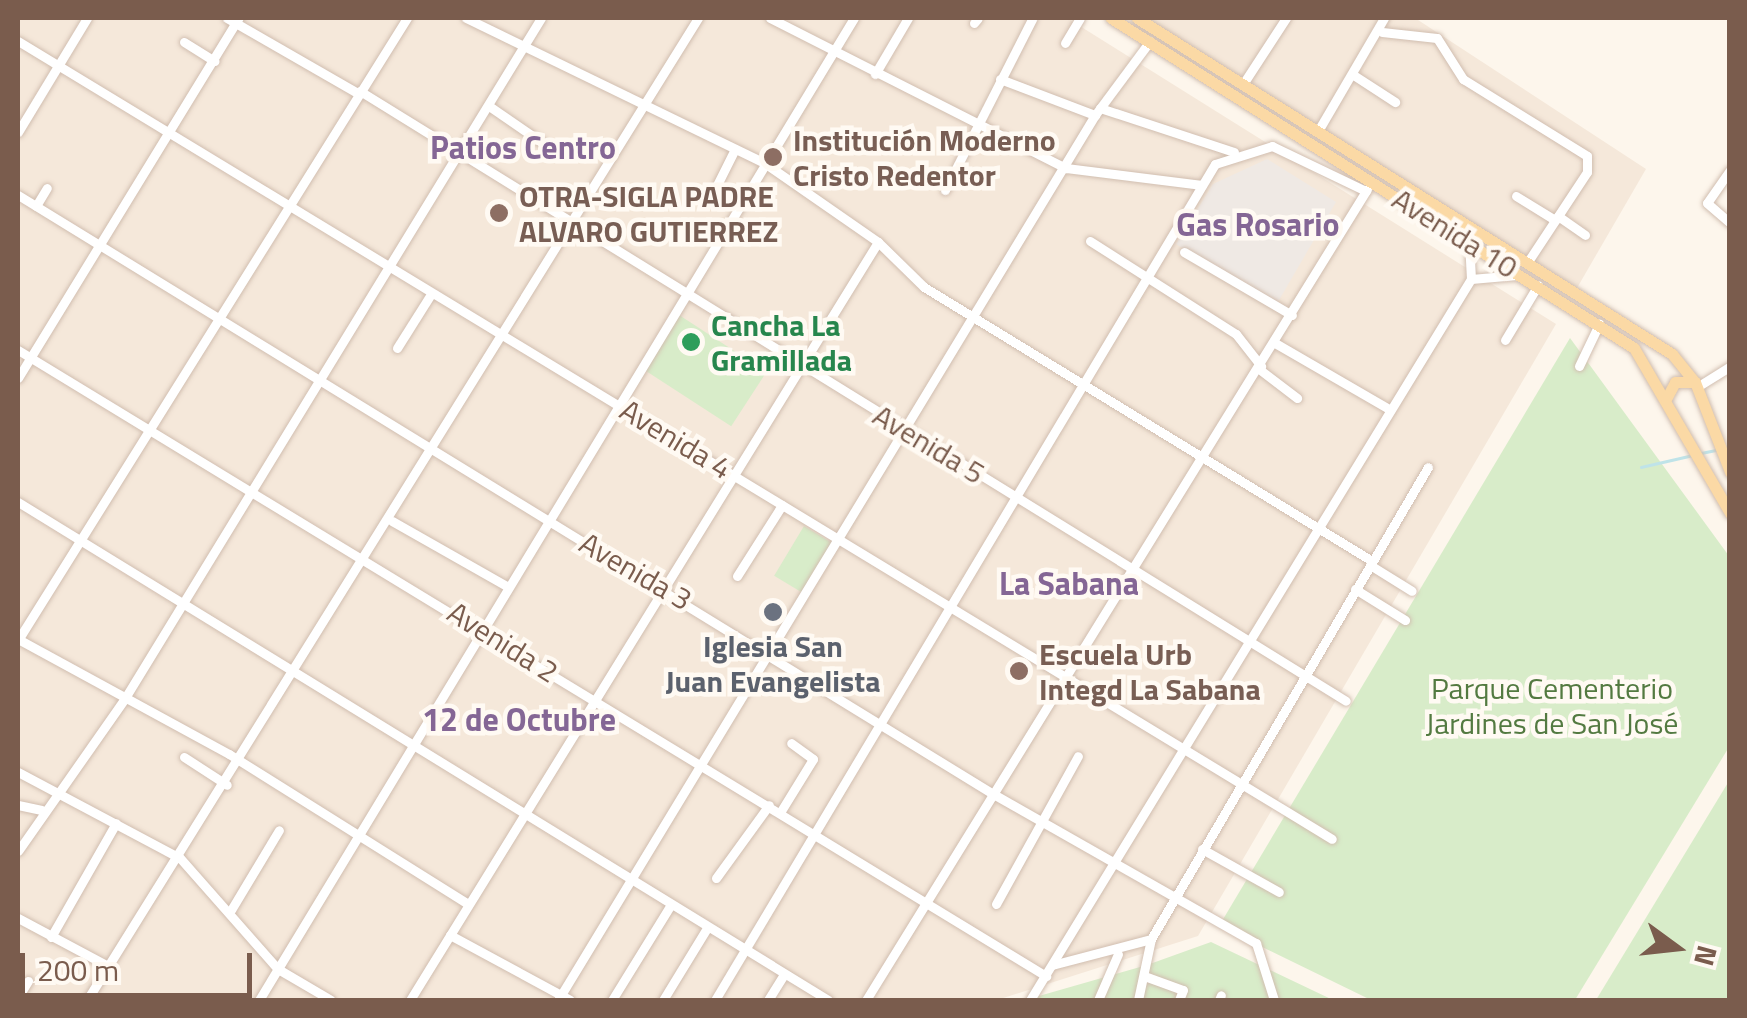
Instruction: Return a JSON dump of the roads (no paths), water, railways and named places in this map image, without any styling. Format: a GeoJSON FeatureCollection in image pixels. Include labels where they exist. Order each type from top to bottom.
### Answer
{"type":"FeatureCollection","features":[{"type":"Feature","properties":{"kind":"main road","name":"Avenida 10"},"geometry":{"type":"LineString","coordinates":[[1112,18],[1469,242],[1524,269],[1538,285],[1644,358],[1730,514]]}},
{"type":"Feature","properties":{"kind":"main road","name":"Avenida 10"},"geometry":{"type":"LineString","coordinates":[[1136,18],[1155,22],[1318,132],[1373,181],[1672,354],[1696,384],[1730,472]]}},
{"type":"Feature","properties":{"kind":"main road"},"geometry":{"type":"LineString","coordinates":[[1666,399],[1675,382],[1696,384]]}},
{"type":"Feature","properties":{"kind":"street"},"geometry":{"type":"LineString","coordinates":[[18,132],[87,18]]}},
{"type":"Feature","properties":{"kind":"street"},"geometry":{"type":"LineString","coordinates":[[407,18],[18,639],[360,834],[468,904]]}},
{"type":"Feature","properties":{"kind":"street"},"geometry":{"type":"LineString","coordinates":[[468,18],[763,162],[878,242],[924,287],[1316,527],[1412,591]]}},
{"type":"Feature","properties":{"kind":"street"},"geometry":{"type":"LineString","coordinates":[[18,850],[41,810],[125,698],[253,486],[393,268],[542,18]]}},
{"type":"Feature","properties":{"kind":"street"},"geometry":{"type":"LineString","coordinates":[[92,999],[108,966],[227,786],[435,452],[698,18]]}},
{"type":"Feature","properties":{"kind":"street"},"geometry":{"type":"LineString","coordinates":[[770,18],[1066,168],[1202,185]]}},
{"type":"Feature","properties":{"kind":"street"},"geometry":{"type":"LineString","coordinates":[[259,1000],[412,740],[854,18]]}},
{"type":"Feature","properties":{"kind":"street"},"geometry":{"type":"LineString","coordinates":[[874,74],[908,18]]}},
{"type":"Feature","properties":{"kind":"street"},"geometry":{"type":"LineString","coordinates":[[1065,43],[1080,18]]}},
{"type":"Feature","properties":{"kind":"street"},"geometry":{"type":"LineString","coordinates":[[1243,84],[1286,18]]}},
{"type":"Feature","properties":{"kind":"street"},"geometry":{"type":"LineString","coordinates":[[1318,132],[1382,32],[1384,18]]}},
{"type":"Feature","properties":{"kind":"street"},"geometry":{"type":"LineString","coordinates":[[18,378],[171,133],[234,19]]}},
{"type":"Feature","properties":{"kind":"street","name":"Avenida 5"},"geometry":{"type":"LineString","coordinates":[[234,19],[1346,701]]}},
{"type":"Feature","properties":{"kind":"street"},"geometry":{"type":"LineString","coordinates":[[944,190],[1032,19]]}},
{"type":"Feature","properties":{"kind":"street"},"geometry":{"type":"LineString","coordinates":[[1382,32],[1437,38],[1463,79],[1496,94],[1587,156],[1556,218],[1524,269],[1471,279]]}},
{"type":"Feature","properties":{"kind":"street","name":"Avenida 4"},"geometry":{"type":"LineString","coordinates":[[18,41],[1332,839]]}},
{"type":"Feature","properties":{"kind":"street"},"geometry":{"type":"LineString","coordinates":[[184,42],[214,60]]}},
{"type":"Feature","properties":{"kind":"street"},"geometry":{"type":"LineString","coordinates":[[450,935],[563,999],[840,540],[978,320],[1098,111],[1150,42]]}},
{"type":"Feature","properties":{"kind":"street"},"geometry":{"type":"LineString","coordinates":[[1355,76],[1394,102]]}},
{"type":"Feature","properties":{"kind":"street"},"geometry":{"type":"LineString","coordinates":[[866,1000],[1068,681],[1373,181],[1272,146],[1234,152],[1000,80]]}},
{"type":"Feature","properties":{"kind":"street"},"geometry":{"type":"LineString","coordinates":[[490,106],[544,144]]}},
{"type":"Feature","properties":{"kind":"street"},"geometry":{"type":"LineString","coordinates":[[734,149],[715,190],[739,202]]}},
{"type":"Feature","properties":{"kind":"street"},"geometry":{"type":"LineString","coordinates":[[715,1000],[1021,500],[1202,185],[1234,152]]}},
{"type":"Feature","properties":{"kind":"street"},"geometry":{"type":"LineString","coordinates":[[1730,170],[1706,203],[1730,223]]}},
{"type":"Feature","properties":{"kind":"street"},"geometry":{"type":"LineString","coordinates":[[36,206],[47,188]]}},
{"type":"Feature","properties":{"kind":"street","name":"Avenida 3"},"geometry":{"type":"LineString","coordinates":[[18,195],[435,452],[663,586],[995,796],[1256,943],[1274,1000]]}},
{"type":"Feature","properties":{"kind":"street"},"geometry":{"type":"LineString","coordinates":[[1516,196],[1585,235]]}},
{"type":"Feature","properties":{"kind":"street"},"geometry":{"type":"LineString","coordinates":[[1090,241],[1236,334],[1260,367],[1297,398]]}},
{"type":"Feature","properties":{"kind":"street"},"geometry":{"type":"LineString","coordinates":[[410,1000],[590,698],[804,366],[878,242]]}},
{"type":"Feature","properties":{"kind":"street"},"geometry":{"type":"LineString","coordinates":[[1030,1000],[1041,973],[1052,965],[1114,865],[1387,408],[1471,279],[1469,242]]}},
{"type":"Feature","properties":{"kind":"street"},"geometry":{"type":"LineString","coordinates":[[1184,252],[1292,315]]}},
{"type":"Feature","properties":{"kind":"street"},"geometry":{"type":"LineString","coordinates":[[1506,340],[1538,285]]}},
{"type":"Feature","properties":{"kind":"street"},"geometry":{"type":"LineString","coordinates":[[397,348],[432,294]]}},
{"type":"Feature","properties":{"kind":"street"},"geometry":{"type":"LineString","coordinates":[[1579,366],[1599,324]]}},
{"type":"Feature","properties":{"kind":"street"},"geometry":{"type":"LineString","coordinates":[[1275,343],[1387,408]]}},
{"type":"Feature","properties":{"kind":"street","name":"Avenida 2"},"geometry":{"type":"LineString","coordinates":[[18,350],[253,486],[590,698],[782,811],[1041,973]]}},
{"type":"Feature","properties":{"kind":"street"},"geometry":{"type":"LineString","coordinates":[[1696,384],[1730,366]]}},
{"type":"Feature","properties":{"kind":"street"},"geometry":{"type":"LineString","coordinates":[[1138,1000],[1148,978],[1150,939],[1302,673],[1428,466]]}},
{"type":"Feature","properties":{"kind":"street"},"geometry":{"type":"LineString","coordinates":[[18,502],[300,670],[522,814],[828,1000]]}},
{"type":"Feature","properties":{"kind":"street"},"geometry":{"type":"LineString","coordinates":[[737,576],[782,505]]}},
{"type":"Feature","properties":{"kind":"street"},"geometry":{"type":"LineString","coordinates":[[392,521],[508,587]]}},
{"type":"Feature","properties":{"kind":"street"},"geometry":{"type":"LineString","coordinates":[[1355,589],[1405,620]]}},
{"type":"Feature","properties":{"kind":"street"},"geometry":{"type":"LineString","coordinates":[[782,811],[813,759],[791,743]]}},
{"type":"Feature","properties":{"kind":"street"},"geometry":{"type":"LineString","coordinates":[[996,904],[1078,756]]}},
{"type":"Feature","properties":{"kind":"street"},"geometry":{"type":"LineString","coordinates":[[184,757],[227,786]]}},
{"type":"Feature","properties":{"kind":"street"},"geometry":{"type":"LineString","coordinates":[[18,772],[180,858],[231,910],[278,969],[332,1000]]}},
{"type":"Feature","properties":{"kind":"street"},"geometry":{"type":"LineString","coordinates":[[18,804],[41,810]]}},
{"type":"Feature","properties":{"kind":"street"},"geometry":{"type":"LineString","coordinates":[[716,878],[770,804]]}},
{"type":"Feature","properties":{"kind":"street"},"geometry":{"type":"LineString","coordinates":[[51,937],[116,823]]}},
{"type":"Feature","properties":{"kind":"street"},"geometry":{"type":"LineString","coordinates":[[231,910],[279,830]]}},
{"type":"Feature","properties":{"kind":"street"},"geometry":{"type":"LineString","coordinates":[[1202,848],[1279,892]]}},
{"type":"Feature","properties":{"kind":"street"},"geometry":{"type":"LineString","coordinates":[[612,1000],[670,906]]}},
{"type":"Feature","properties":{"kind":"street"},"geometry":{"type":"LineString","coordinates":[[18,918],[108,966]]}},
{"type":"Feature","properties":{"kind":"street"},"geometry":{"type":"LineString","coordinates":[[662,1000],[707,928]]}},
{"type":"Feature","properties":{"kind":"street"},"geometry":{"type":"LineString","coordinates":[[1052,965],[1118,954],[1150,939]]}},
{"type":"Feature","properties":{"kind":"street"},"geometry":{"type":"LineString","coordinates":[[1098,1000],[1118,954]]}},
{"type":"Feature","properties":{"kind":"street"},"geometry":{"type":"LineString","coordinates":[[768,1000],[783,976]]}},
{"type":"Feature","properties":{"kind":"street"},"geometry":{"type":"LineString","coordinates":[[1148,978],[1184,990],[1179,1000]]}},
{"type":"Feature","properties":{"kind":"street"},"geometry":{"type":"LineString","coordinates":[[18,997],[28,981]]}},
{"type":"Feature","properties":{"kind":"waterway"},"geometry":{"type":"LineString","coordinates":[[1701,453],[1717,450]]}},
{"type":"Feature","properties":{"kind":"waterway"},"geometry":{"type":"LineString","coordinates":[[1641,467],[1693,455]]}},
{"type":"Feature","properties":{"kind":"place","name":"Institución Moderno Cristo Redentor"},"geometry":{"type":"Point","coordinates":[773,157]}},
{"type":"Feature","properties":{"kind":"place","name":"OTRA-SIGLA PADRE ALVARO GUTIERREZ"},"geometry":{"type":"Point","coordinates":[499,213]}},
{"type":"Feature","properties":{"kind":"place","name":"Cancha La Gramillada"},"geometry":{"type":"Point","coordinates":[691,342]}},
{"type":"Feature","properties":{"kind":"place","name":"Iglesia San Juan Evangelista"},"geometry":{"type":"Point","coordinates":[773,612]}},
{"type":"Feature","properties":{"kind":"place","name":"Escuela Urb Integd La Sabana"},"geometry":{"type":"Point","coordinates":[1019,671]}},
{"type":"Feature","properties":{"kind":"district","name":"Patios Centro"},"geometry":{"type":"Point","coordinates":[523,147]}},
{"type":"Feature","properties":{"kind":"district","name":"Gas Rosario"},"geometry":{"type":"Point","coordinates":[1258,224]}},
{"type":"Feature","properties":{"kind":"district","name":"La Sabana"},"geometry":{"type":"Point","coordinates":[1069,583]}},
{"type":"Feature","properties":{"kind":"district","name":"12 de Octubre"},"geometry":{"type":"Point","coordinates":[519,719]}},
{"type":"Feature","properties":{"kind":"park label","name":"Parque Cementerio Jardines de San José"},"geometry":{"type":"Point","coordinates":[1552,705]}}]}
